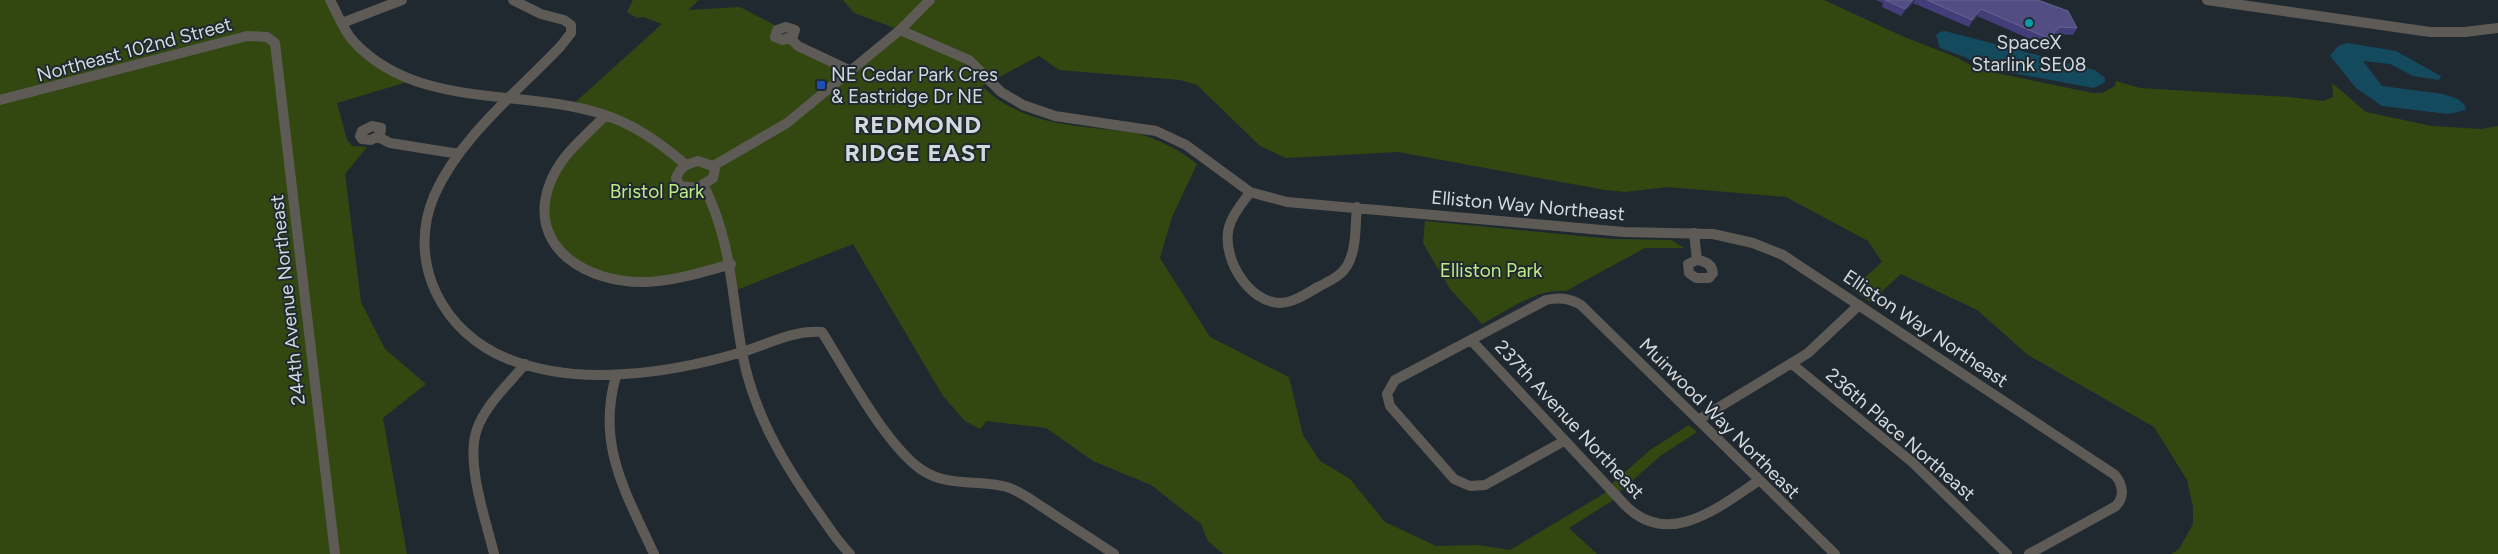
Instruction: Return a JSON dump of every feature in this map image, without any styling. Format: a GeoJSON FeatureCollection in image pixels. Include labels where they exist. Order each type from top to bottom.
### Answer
{"type":"FeatureCollection","features":[{"type":"Feature","properties":{"kind":"street"},"geometry":{"type":"LineString","coordinates":[[330,0],[354,42],[366,53],[404,77],[440,88],[588,110],[646,133],[686,165]]}},
{"type":"Feature","properties":{"kind":"street"},"geometry":{"type":"LineString","coordinates":[[342,23],[402,0]]}},
{"type":"Feature","properties":{"kind":"street"},"geometry":{"type":"LineString","coordinates":[[513,0],[549,18],[564,20],[571,25],[572,29],[569,38],[459,154],[438,190],[427,220],[424,242],[425,264],[430,284],[440,304],[454,322],[480,343],[525,364],[576,374],[616,376],[669,370],[742,352],[795,332],[822,332],[892,440],[924,472],[943,480],[1004,485],[1017,491],[1114,554]]}},
{"type":"Feature","properties":{"kind":"street"},"geometry":{"type":"LineString","coordinates":[[713,166],[715,169],[713,178],[704,186],[691,189],[680,186],[676,178],[681,169],[686,165],[698,161],[713,166],[787,122],[900,30],[930,0]]}},
{"type":"Feature","properties":{"kind":"street"},"geometry":{"type":"LineString","coordinates":[[2207,0],[2430,32],[2498,28]]}},
{"type":"Feature","properties":{"kind":"street","name":"Elliston Way Northeast"},"geometry":{"type":"LineString","coordinates":[[900,30],[958,54],[977,66],[1000,92],[1035,110],[1066,118],[1139,127],[1172,138],[1186,145],[1250,192],[1299,204],[1357,207],[1624,232],[1694,233],[1732,237],[1773,250],[2111,471],[2118,479],[2123,489],[2122,497],[2116,506],[2029,554]]}},
{"type":"Feature","properties":{"kind":"street","name":"Northeast 102nd Street"},"geometry":{"type":"LineString","coordinates":[[0,100],[241,38],[267,37],[275,43]]}},
{"type":"Feature","properties":{"kind":"street"},"geometry":{"type":"LineString","coordinates":[[790,38],[798,46],[851,71]]}},
{"type":"Feature","properties":{"kind":"street","name":"244th Avenue Northeast"},"geometry":{"type":"LineString","coordinates":[[275,43],[335,554]]}},
{"type":"Feature","properties":{"kind":"street"},"geometry":{"type":"LineString","coordinates":[[605,116],[558,167],[550,184],[544,201],[544,219],[547,234],[556,248],[579,267],[619,280],[644,282],[674,279],[731,264]]}},
{"type":"Feature","properties":{"kind":"street"},"geometry":{"type":"LineString","coordinates":[[378,137],[390,143],[459,154]]}},
{"type":"Feature","properties":{"kind":"street"},"geometry":{"type":"LineString","coordinates":[[704,186],[718,211],[729,246],[742,352],[752,398],[770,439],[799,487],[844,552]]}},
{"type":"Feature","properties":{"kind":"street"},"geometry":{"type":"LineString","coordinates":[[1250,192],[1231,224],[1228,235],[1228,250],[1234,266],[1256,296],[1272,303],[1292,300],[1332,280],[1343,271],[1350,260],[1357,207]]}},
{"type":"Feature","properties":{"kind":"street"},"geometry":{"type":"LineString","coordinates":[[1694,233],[1697,260]]}},
{"type":"Feature","properties":{"kind":"street","name":"Muirwood Way Northeast"},"geometry":{"type":"LineString","coordinates":[[1471,340],[1550,299],[1566,298],[1581,306],[1758,481],[1835,554]]}},
{"type":"Feature","properties":{"kind":"street"},"geometry":{"type":"LineString","coordinates":[[1698,420],[1792,364],[1822,341],[1859,305]]}},
{"type":"Feature","properties":{"kind":"street"},"geometry":{"type":"LineString","coordinates":[[1471,340],[1395,380],[1387,394],[1390,406],[1454,479],[1470,486],[1485,485],[1564,441]]}},
{"type":"Feature","properties":{"kind":"street","name":"237th Avenue Northeast"},"geometry":{"type":"LineString","coordinates":[[1471,340],[1564,441],[1638,516],[1647,520],[1674,525],[1694,522],[1758,481]]}},
{"type":"Feature","properties":{"kind":"street"},"geometry":{"type":"LineString","coordinates":[[494,554],[475,464],[474,438],[484,416],[525,364]]}},
{"type":"Feature","properties":{"kind":"street","name":"236th Place Northeast"},"geometry":{"type":"LineString","coordinates":[[1792,364],[1912,462],[2007,554]]}},
{"type":"Feature","properties":{"kind":"street"},"geometry":{"type":"LineString","coordinates":[[616,376],[609,400],[608,421],[612,444],[618,469],[654,554]]}},
{"type":"Feature","properties":{"kind":"green space"},"geometry":{"type":"Polygon","coordinates":[[[0,0],[330,0],[354,42],[414,80],[337,103],[347,140],[352,146],[367,147],[345,174],[361,302],[385,349],[426,384],[383,418],[407,554],[0,554],[0,0]]]}},
{"type":"Feature","properties":{"kind":"green space","name":"Bristol Park"},"geometry":{"type":"Polygon","coordinates":[[[633,0],[699,0],[688,10],[740,7],[780,28],[775,32],[851,71],[900,30],[854,13],[843,0],[1824,0],[1902,36],[1958,58],[1977,69],[2093,93],[2102,93],[2115,86],[2116,81],[2140,88],[2289,97],[2323,101],[2333,97],[2332,83],[2366,112],[2432,126],[2481,129],[2498,126],[2498,554],[2171,554],[2179,549],[2193,524],[2193,507],[2187,480],[2154,427],[2028,355],[1977,310],[1901,274],[1870,302],[1852,289],[1882,262],[1868,241],[1786,197],[1667,187],[1626,192],[1605,190],[1398,152],[1286,158],[1260,146],[1197,85],[1180,80],[1059,70],[1039,56],[982,86],[998,99],[1033,117],[1072,125],[1133,132],[1167,145],[1197,164],[1172,217],[1160,258],[1210,337],[1289,377],[1303,435],[1320,461],[1350,479],[1385,522],[1436,546],[1478,545],[1510,550],[1610,490],[1608,487],[1650,450],[1689,425],[1697,432],[1659,457],[1616,495],[1618,497],[1569,528],[1597,554],[1223,554],[1208,541],[1201,524],[1151,485],[1093,461],[1046,428],[987,421],[980,429],[965,421],[943,396],[853,244],[734,291],[731,264],[644,282],[579,267],[547,235],[550,184],[605,116],[570,107],[662,24],[643,17],[637,18],[627,12],[633,0]]]}},
{"type":"Feature","properties":{"kind":"green space","name":"Elliston Park"},"geometry":{"type":"Polygon","coordinates":[[[1425,221],[1612,239],[1671,240],[1684,248],[1645,248],[1566,291],[1544,293],[1533,297],[1482,324],[1450,289],[1423,243],[1425,221]]]}},
{"type":"Feature","properties":{"kind":"water"},"geometry":{"type":"Polygon","coordinates":[[[1945,31],[2095,70],[2105,78],[2105,82],[2094,88],[1985,68],[1965,57],[1940,48],[1936,35],[1945,31]]]}},
{"type":"Feature","properties":{"kind":"water"},"geometry":{"type":"Polygon","coordinates":[[[2348,43],[2396,51],[2441,76],[2439,80],[2413,76],[2390,64],[2363,61],[2382,86],[2443,94],[2458,99],[2464,104],[2466,110],[2448,114],[2382,106],[2356,88],[2330,56],[2338,46],[2348,43]]]}},
{"type":"Feature","properties":{"kind":"building"},"geometry":{"type":"Polygon","coordinates":[[[1885,0],[1913,0],[1905,9],[1885,0]]]}},
{"type":"Feature","properties":{"kind":"building"},"geometry":{"type":"Polygon","coordinates":[[[1927,0],[2038,0],[2068,11],[2077,28],[2059,27],[2050,39],[1981,9],[1972,20],[1927,0]]]}},
{"type":"Feature","properties":{"kind":"place","name":"SpaceX Starlink SE08"},"geometry":{"type":"Point","coordinates":[2029,23]}},
{"type":"Feature","properties":{"kind":"place","name":"NE Cedar Park Cres & Eastridge Dr NE"},"geometry":{"type":"Point","coordinates":[821,85]}},
{"type":"Feature","properties":{"kind":"district","name":"REDMOND RIDGE EAST"},"geometry":{"type":"Point","coordinates":[918,139]}}]}
